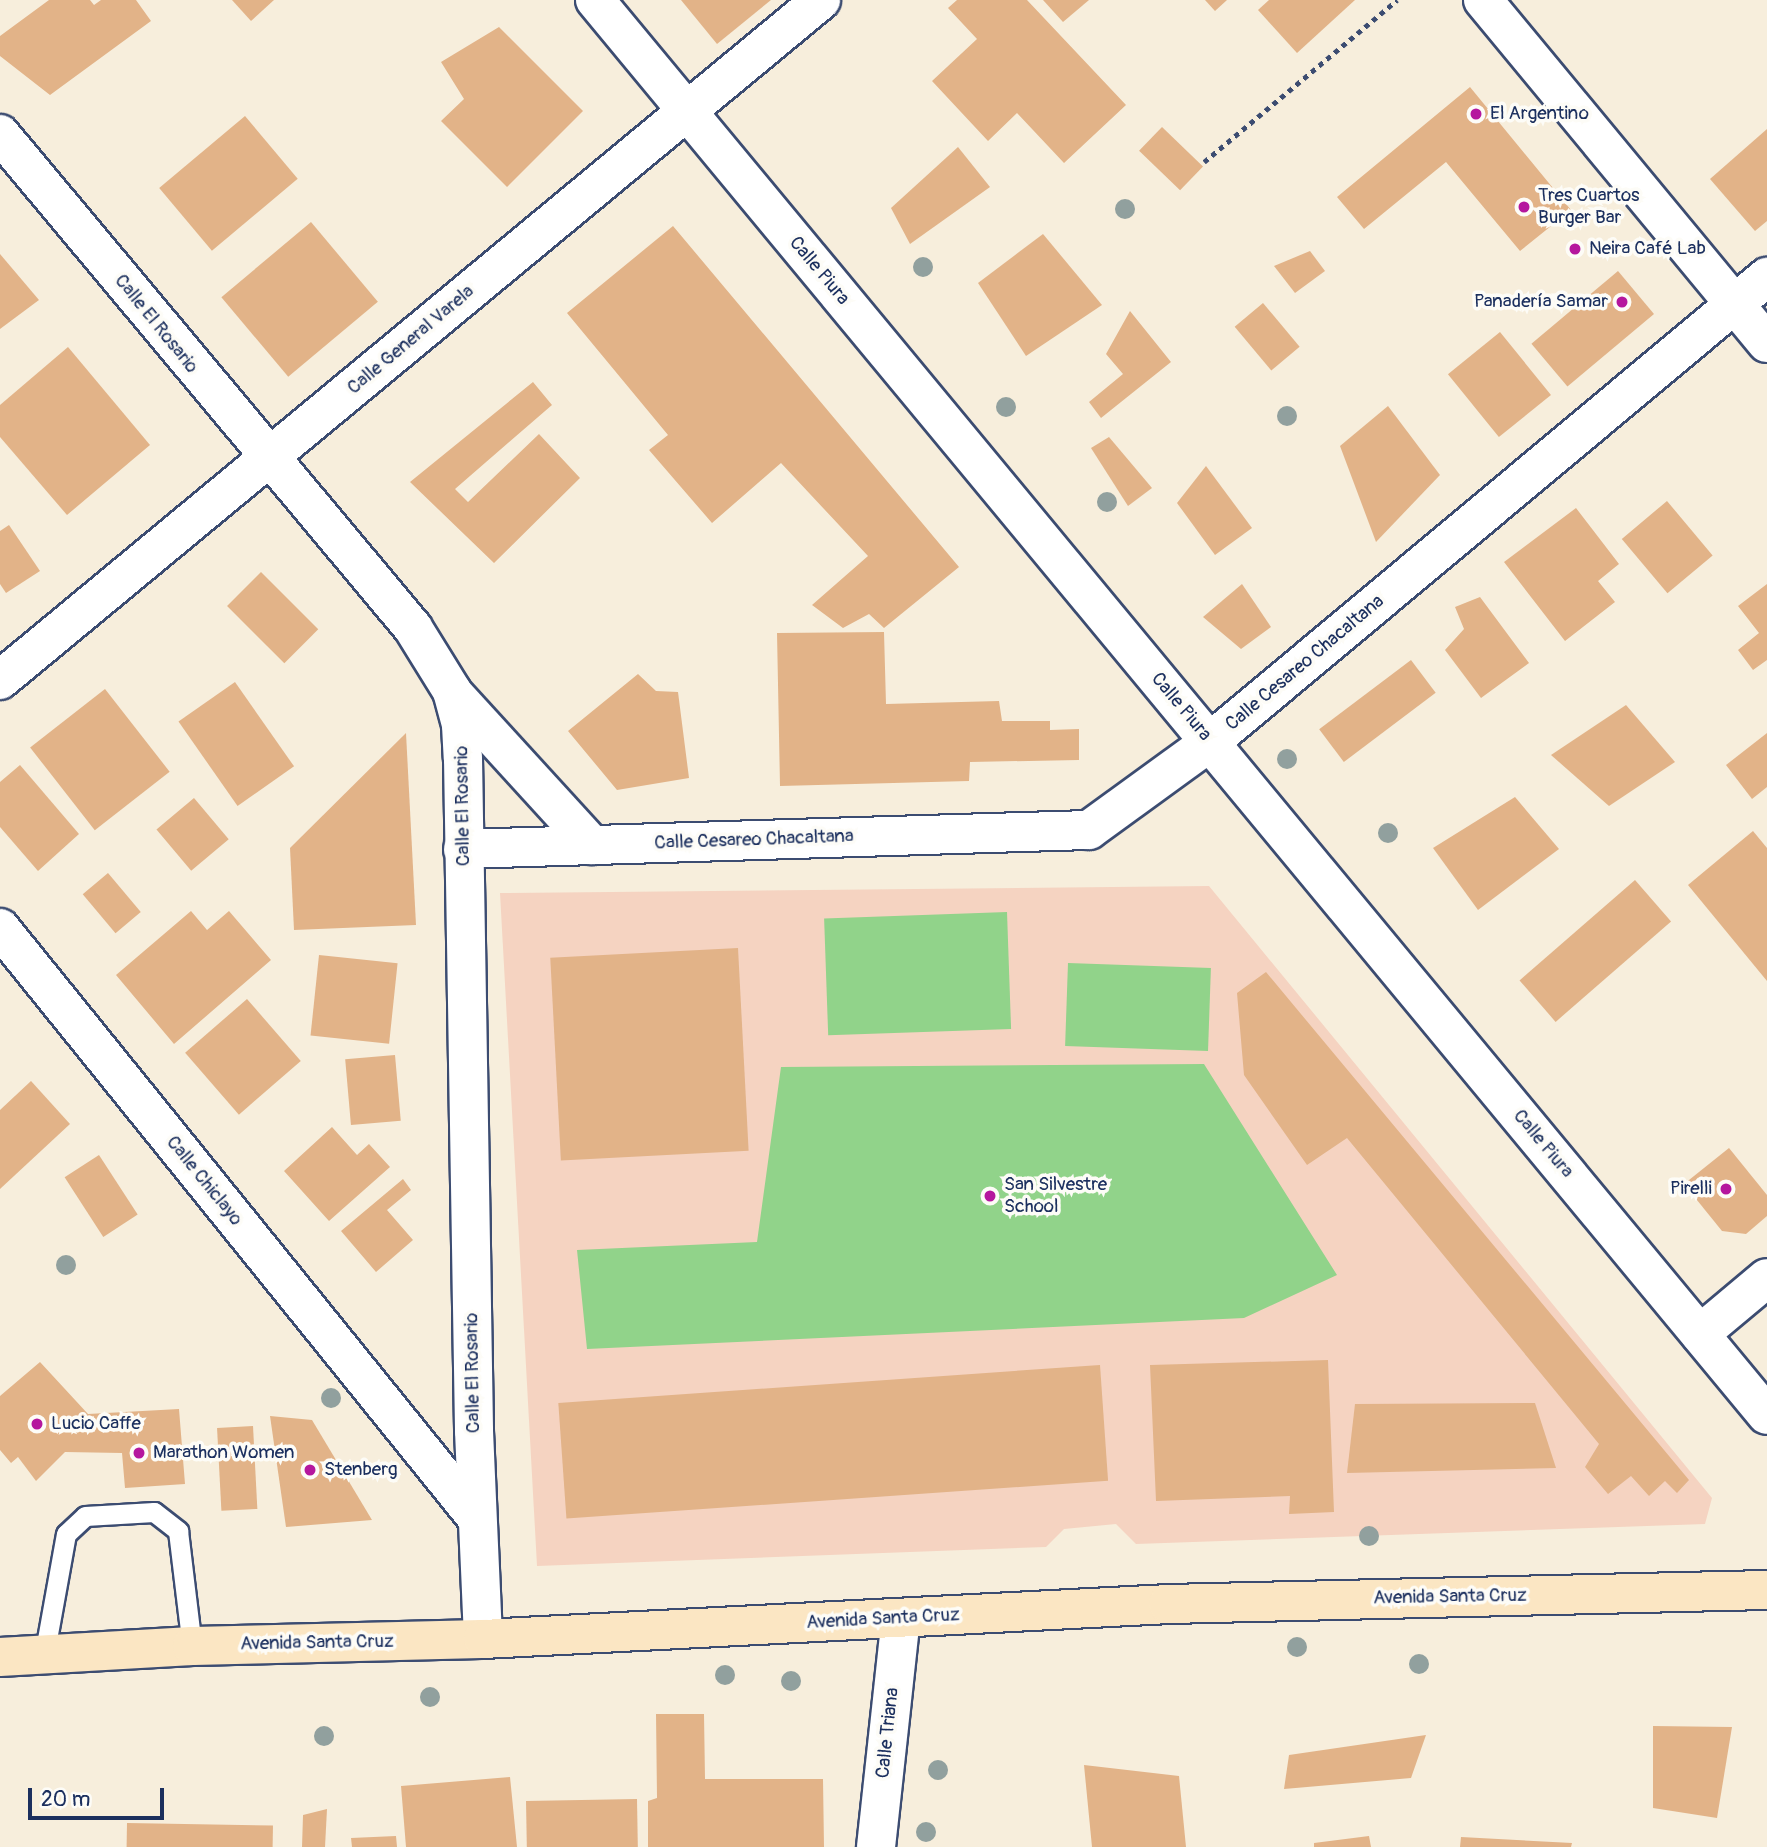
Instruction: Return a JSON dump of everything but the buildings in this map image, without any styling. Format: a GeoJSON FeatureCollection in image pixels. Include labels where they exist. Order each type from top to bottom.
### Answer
{"type":"FeatureCollection","features":[{"type":"Feature","properties":{"kind":"main road","name":"Avenida Santa Cruz"},"geometry":{"type":"LineString","coordinates":[[0,1657],[191,1646],[483,1639],[1168,1604],[1767,1590]]}},
{"type":"Feature","properties":{"kind":"street","name":"Calle Piura"},"geometry":{"type":"LineString","coordinates":[[595,0],[1767,1415]]}},
{"type":"Feature","properties":{"kind":"street","name":"Calle General Varela"},"geometry":{"type":"LineString","coordinates":[[0,680],[821,0]]}},
{"type":"Feature","properties":{"kind":"street"},"geometry":{"type":"LineString","coordinates":[[1483,0],[1767,343]]}},
{"type":"Feature","properties":{"kind":"street","name":"Calle El Rosario"},"geometry":{"type":"LineString","coordinates":[[0,135],[267,459],[413,628],[452,691],[461,725],[476,1517],[483,1639]]}},
{"type":"Feature","properties":{"kind":"street","name":"Calle Cesareo Chacaltana"},"geometry":{"type":"LineString","coordinates":[[463,849],[1089,830],[1210,742],[1767,277]]}},
{"type":"Feature","properties":{"kind":"street"},"geometry":{"type":"LineString","coordinates":[[452,691],[592,845]]}},
{"type":"Feature","properties":{"kind":"street","name":"Calle Chiclayo"},"geometry":{"type":"LineString","coordinates":[[0,928],[476,1517]]}},
{"type":"Feature","properties":{"kind":"street"},"geometry":{"type":"LineString","coordinates":[[1700,1335],[1767,1278]]}},
{"type":"Feature","properties":{"kind":"street"},"geometry":{"type":"LineString","coordinates":[[408,1434],[421,1440],[449,1443],[474,1431]]}},
{"type":"Feature","properties":{"kind":"street","name":"Calle Triana"},"geometry":{"type":"LineString","coordinates":[[876,1847],[901,1618]]}},
{"type":"Feature","properties":{"kind":"lane"},"geometry":{"type":"LineString","coordinates":[[44,1656],[66,1534],[85,1516],[154,1512],[178,1531],[191,1646]]}},
{"type":"Feature","properties":{"kind":"path"},"geometry":{"type":"LineString","coordinates":[[1204,162],[1397,0]]}},
{"type":"Feature","properties":{"kind":"shaded area","name":"San Silvestre School"},"geometry":{"type":"Polygon","coordinates":[[[1209,886],[1712,1498],[1705,1524],[1136,1544],[1116,1524],[1064,1529],[1046,1547],[537,1566],[500,893],[1209,886]]]}},
{"type":"Feature","properties":{"kind":"green space"},"geometry":{"type":"Polygon","coordinates":[[[1007,912],[1011,1029],[828,1035],[824,918],[1007,912]]]}},
{"type":"Feature","properties":{"kind":"green space"},"geometry":{"type":"Polygon","coordinates":[[[1068,963],[1211,968],[1208,1051],[1065,1046],[1068,963]]]}},
{"type":"Feature","properties":{"kind":"green space"},"geometry":{"type":"Polygon","coordinates":[[[1204,1064],[1337,1275],[1244,1318],[587,1349],[577,1250],[757,1242],[781,1067],[1204,1064]]]}},
{"type":"Feature","properties":{"kind":"place","name":"El Argentino"},"geometry":{"type":"Point","coordinates":[1476,114]}},
{"type":"Feature","properties":{"kind":"place","name":"Tres Cuartos Burger Bar"},"geometry":{"type":"Point","coordinates":[1524,207]}},
{"type":"Feature","properties":{"kind":"place","name":"Neira Café Lab"},"geometry":{"type":"Point","coordinates":[1575,249]}},
{"type":"Feature","properties":{"kind":"place","name":"Panadería Samar"},"geometry":{"type":"Point","coordinates":[1622,302]}},
{"type":"Feature","properties":{"kind":"place","name":"Pirelli"},"geometry":{"type":"Point","coordinates":[1726,1189]}},
{"type":"Feature","properties":{"kind":"place","name":"San Silvestre School"},"geometry":{"type":"Point","coordinates":[990,1196]}},
{"type":"Feature","properties":{"kind":"place","name":"Lucio Caffe"},"geometry":{"type":"Point","coordinates":[37,1424]}},
{"type":"Feature","properties":{"kind":"place","name":"Marathon Women"},"geometry":{"type":"Point","coordinates":[139,1453]}},
{"type":"Feature","properties":{"kind":"place","name":"Stenberg"},"geometry":{"type":"Point","coordinates":[310,1470]}}]}
